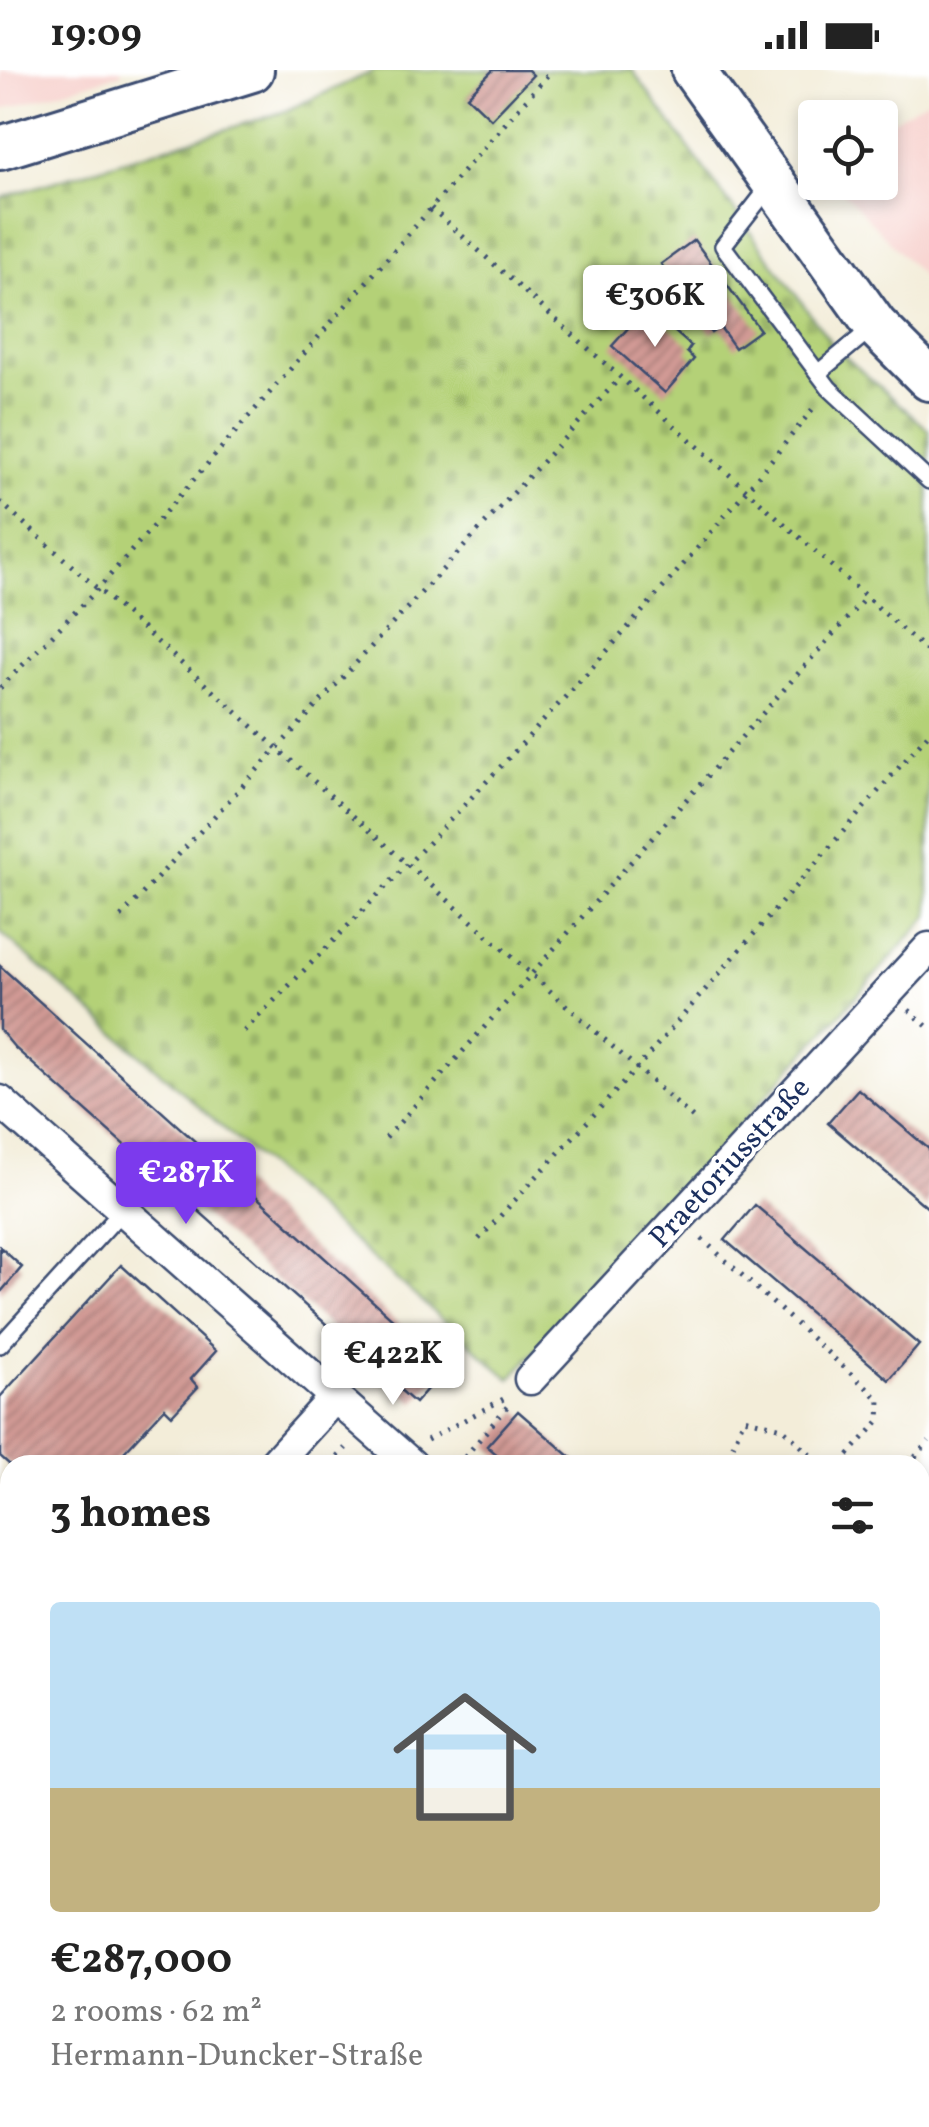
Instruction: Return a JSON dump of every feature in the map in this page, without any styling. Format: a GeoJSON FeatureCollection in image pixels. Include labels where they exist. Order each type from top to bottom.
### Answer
{"type":"FeatureCollection","features":[{"type":"Feature","properties":{"kind":"main road"},"geometry":{"type":"LineString","coordinates":[[0,148],[252,70]]}},
{"type":"Feature","properties":{"kind":"main road"},"geometry":{"type":"LineString","coordinates":[[693,70],[875,325],[929,379]]}},
{"type":"Feature","properties":{"kind":"street","name":"Praetoriusstraße"},"geometry":{"type":"LineString","coordinates":[[530,1379],[929,948]]}},
{"type":"Feature","properties":{"kind":"street"},"geometry":{"type":"LineString","coordinates":[[0,1101],[401,1455]]}},
{"type":"Feature","properties":{"kind":"street"},"geometry":{"type":"LineString","coordinates":[[281,1455],[335,1397]]}},
{"type":"Feature","properties":{"kind":"lane"},"geometry":{"type":"LineString","coordinates":[[772,183],[723,246],[829,388],[929,482]]}},
{"type":"Feature","properties":{"kind":"lane"},"geometry":{"type":"LineString","coordinates":[[818,373],[875,325]]}},
{"type":"Feature","properties":{"kind":"lane"},"geometry":{"type":"LineString","coordinates":[[0,1345],[122,1211]]}},
{"type":"Feature","properties":{"kind":"path"},"geometry":{"type":"LineString","coordinates":[[0,688],[98,589],[552,70]]}},
{"type":"Feature","properties":{"kind":"path"},"geometry":{"type":"LineString","coordinates":[[431,208],[929,653]]}},
{"type":"Feature","properties":{"kind":"path"},"geometry":{"type":"LineString","coordinates":[[121,917],[620,378]]}},
{"type":"Feature","properties":{"kind":"path"},"geometry":{"type":"LineString","coordinates":[[244,1031],[409,865],[747,492],[829,388]]}},
{"type":"Feature","properties":{"kind":"path"},"geometry":{"type":"LineString","coordinates":[[0,502],[693,1118]]}},
{"type":"Feature","properties":{"kind":"path"},"geometry":{"type":"LineString","coordinates":[[386,1138],[866,597]]}},
{"type":"Feature","properties":{"kind":"path"},"geometry":{"type":"LineString","coordinates":[[479,1239],[637,1068],[929,733]]}},
{"type":"Feature","properties":{"kind":"path"},"geometry":{"type":"LineString","coordinates":[[677,1218],[880,1400],[880,1421],[848,1455]]}},
{"type":"Feature","properties":{"kind":"path"},"geometry":{"type":"LineString","coordinates":[[415,1455],[446,1427],[517,1392],[466,1455]]}},
{"type":"Feature","properties":{"kind":"path"},"geometry":{"type":"LineString","coordinates":[[729,1455],[744,1418],[782,1428],[810,1455]]}},
{"type":"Feature","properties":{"kind":"shaded area"},"geometry":{"type":"Polygon","coordinates":[[[0,70],[121,70],[122,73],[0,110],[0,70]]]}},
{"type":"Feature","properties":{"kind":"shaded area"},"geometry":{"type":"Polygon","coordinates":[[[929,98],[929,284],[851,200],[898,200],[898,117],[929,98]]]}},
{"type":"Feature","properties":{"kind":"green space"},"geometry":{"type":"Polygon","coordinates":[[[376,70],[632,70],[835,348],[929,430],[929,916],[510,1379],[0,932],[0,198],[283,112],[376,70]]]}},
{"type":"Feature","properties":{"kind":"building"},"geometry":{"type":"Polygon","coordinates":[[[493,70],[528,70],[533,75],[491,119],[467,96],[493,70]]]}},
{"type":"Feature","properties":{"kind":"building"},"geometry":{"type":"Polygon","coordinates":[[[694,240],[760,330],[735,348],[720,327],[711,333],[661,264],[694,240]]]}},
{"type":"Feature","properties":{"kind":"building"},"geometry":{"type":"Polygon","coordinates":[[[647,307],[691,346],[687,352],[694,359],[665,393],[612,346],[647,307]]]}},
{"type":"Feature","properties":{"kind":"building"},"geometry":{"type":"Polygon","coordinates":[[[0,966],[446,1367],[415,1403],[15,1048],[0,1030],[0,966]]]}},
{"type":"Feature","properties":{"kind":"building"},"geometry":{"type":"Polygon","coordinates":[[[858,1089],[929,1149],[929,1209],[828,1123],[858,1089]]]}},
{"type":"Feature","properties":{"kind":"building"},"geometry":{"type":"Polygon","coordinates":[[[755,1205],[919,1345],[889,1380],[725,1240],[755,1205]]]}},
{"type":"Feature","properties":{"kind":"building"},"geometry":{"type":"Polygon","coordinates":[[[0,1247],[22,1267],[0,1293],[0,1247]]]}},
{"type":"Feature","properties":{"kind":"building"},"geometry":{"type":"Polygon","coordinates":[[[121,1265],[216,1351],[191,1379],[198,1387],[172,1415],[165,1408],[121,1455],[0,1455],[0,1397],[121,1265]]]}},
{"type":"Feature","properties":{"kind":"building"},"geometry":{"type":"Polygon","coordinates":[[[518,1411],[569,1455],[497,1455],[487,1446],[518,1411]]]}}]}
